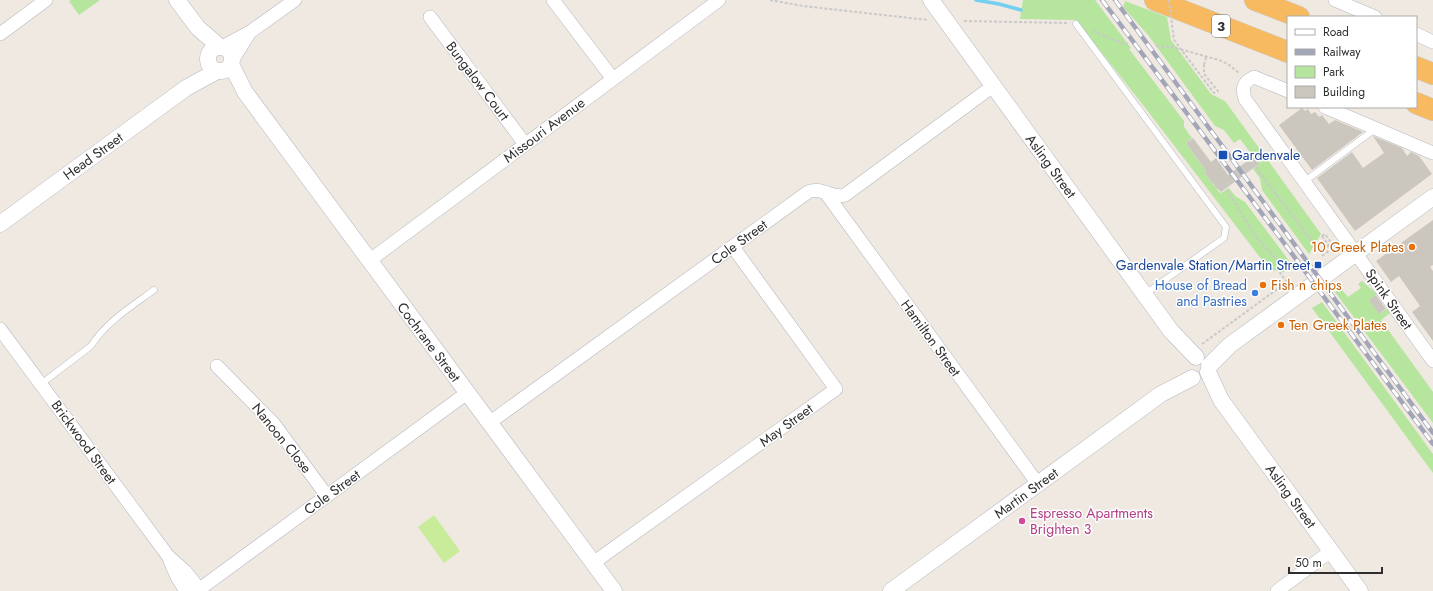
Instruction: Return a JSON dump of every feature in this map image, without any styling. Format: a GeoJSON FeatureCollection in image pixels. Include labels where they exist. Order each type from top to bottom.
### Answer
{"type":"FeatureCollection","features":[{"type":"Feature","properties":{"kind":"highway","name":"3"},"geometry":{"type":"LineString","coordinates":[[1155,0],[1287,52]]}},
{"type":"Feature","properties":{"kind":"highway"},"geometry":{"type":"LineString","coordinates":[[1255,0],[1296,16]]}},
{"type":"Feature","properties":{"kind":"highway"},"geometry":{"type":"LineString","coordinates":[[1417,103],[1433,110]]}},
{"type":"Feature","properties":{"kind":"street"},"geometry":{"type":"LineString","coordinates":[[0,34],[46,0]]}},
{"type":"Feature","properties":{"kind":"street","name":"Cochrane Street"},"geometry":{"type":"LineString","coordinates":[[177,0],[614,591]]}},
{"type":"Feature","properties":{"kind":"street","name":"Head Street"},"geometry":{"type":"LineString","coordinates":[[0,224],[186,88],[220,60],[250,32],[295,0]]}},
{"type":"Feature","properties":{"kind":"street"},"geometry":{"type":"LineString","coordinates":[[553,0],[613,79]]}},
{"type":"Feature","properties":{"kind":"street","name":"Missouri Avenue"},"geometry":{"type":"LineString","coordinates":[[369,260],[719,0]]}},
{"type":"Feature","properties":{"kind":"street"},"geometry":{"type":"LineString","coordinates":[[1339,2],[1348,16]]}},
{"type":"Feature","properties":{"kind":"street"},"geometry":{"type":"LineString","coordinates":[[1339,2],[1373,16]]}},
{"type":"Feature","properties":{"kind":"street","name":"Asling Street"},"geometry":{"type":"LineString","coordinates":[[938,10],[1171,331],[1198,365],[1221,400],[1360,591]]}},
{"type":"Feature","properties":{"kind":"street","name":"Bungalow Court"},"geometry":{"type":"LineString","coordinates":[[430,17],[525,144]]}},
{"type":"Feature","properties":{"kind":"street"},"geometry":{"type":"LineString","coordinates":[[1417,34],[1433,42]]}},
{"type":"Feature","properties":{"kind":"street"},"geometry":{"type":"LineString","coordinates":[[1248,80],[1254,77],[1287,91]]}},
{"type":"Feature","properties":{"kind":"street","name":"Spink Street"},"geometry":{"type":"LineString","coordinates":[[1248,80],[1242,90],[1245,99],[1432,359]]}},
{"type":"Feature","properties":{"kind":"street","name":"Cole Street"},"geometry":{"type":"LineString","coordinates":[[489,423],[808,192],[815,190],[837,196],[845,195],[993,86]]}},
{"type":"Feature","properties":{"kind":"street"},"geometry":{"type":"LineString","coordinates":[[1327,108],[1433,153]]}},
{"type":"Feature","properties":{"kind":"street","name":"Hamilton Street"},"geometry":{"type":"LineString","coordinates":[[825,192],[1038,484]]}},
{"type":"Feature","properties":{"kind":"street","name":"Martin Street"},"geometry":{"type":"LineString","coordinates":[[890,591],[1161,394],[1198,365],[1230,345],[1433,196]]}},
{"type":"Feature","properties":{"kind":"street","name":"May Street"},"geometry":{"type":"LineString","coordinates":[[593,564],[836,389],[733,247]]}},
{"type":"Feature","properties":{"kind":"street","name":"Brickwood Street"},"geometry":{"type":"LineString","coordinates":[[0,329],[168,556],[185,571],[199,590]]}},
{"type":"Feature","properties":{"kind":"street","name":"Nanoon Close"},"geometry":{"type":"LineString","coordinates":[[217,366],[274,424],[327,496]]}},
{"type":"Feature","properties":{"kind":"street","name":"Cole Street"},"geometry":{"type":"LineString","coordinates":[[199,590],[467,393]]}},
{"type":"Feature","properties":{"kind":"street"},"geometry":{"type":"LineString","coordinates":[[1277,591],[1331,551]]}},
{"type":"Feature","properties":{"kind":"street","name":"Brickwood Street"},"geometry":{"type":"LineString","coordinates":[[168,556],[177,577],[186,591]]}},
{"type":"Feature","properties":{"kind":"lane"},"geometry":{"type":"LineString","coordinates":[[1076,24],[1226,227],[1224,238],[1145,294]]}},
{"type":"Feature","properties":{"kind":"lane"},"geometry":{"type":"LineString","coordinates":[[1304,181],[1375,129]]}},
{"type":"Feature","properties":{"kind":"lane"},"geometry":{"type":"LineString","coordinates":[[41,384],[91,346],[114,320],[154,290]]}},
{"type":"Feature","properties":{"kind":"path"},"geometry":{"type":"LineString","coordinates":[[770,0],[803,6],[915,19],[938,10],[968,22],[1052,22],[1076,24],[1122,43],[1128,44]]}},
{"type":"Feature","properties":{"kind":"path"},"geometry":{"type":"LineString","coordinates":[[1168,0],[1174,40],[1214,94],[1218,91],[1204,74],[1206,57]]}},
{"type":"Feature","properties":{"kind":"path"},"geometry":{"type":"LineString","coordinates":[[1156,46],[1172,47],[1219,60],[1228,64],[1248,80]]}},
{"type":"Feature","properties":{"kind":"path"},"geometry":{"type":"LineString","coordinates":[[1244,172],[1254,165],[1320,252],[1331,244]]}},
{"type":"Feature","properties":{"kind":"path"},"geometry":{"type":"LineString","coordinates":[[1198,365],[1287,282],[1280,273],[1286,269],[1256,237],[1225,188],[1234,180]]}},
{"type":"Feature","properties":{"kind":"path"},"geometry":{"type":"LineString","coordinates":[[1328,246],[1322,236],[1325,234],[1334,247]]}},
{"type":"Feature","properties":{"kind":"path"},"geometry":{"type":"LineString","coordinates":[[1322,256],[1346,238]]}},
{"type":"Feature","properties":{"kind":"green space"},"geometry":{"type":"Polygon","coordinates":[[[100,0],[79,15],[69,1],[100,0]]]}},
{"type":"Feature","properties":{"kind":"green space"},"geometry":{"type":"Polygon","coordinates":[[[1023,0],[1095,0],[1131,48],[1129,49],[1184,121],[1184,127],[1192,138],[1186,143],[1206,171],[1204,172],[1209,179],[1212,180],[1211,181],[1214,186],[1216,185],[1218,188],[1217,190],[1221,193],[1229,188],[1235,196],[1245,202],[1293,266],[1284,272],[1269,269],[1076,20],[1020,19],[1023,0]]]}},
{"type":"Feature","properties":{"kind":"green space"},"geometry":{"type":"Polygon","coordinates":[[[1125,1],[1167,17],[1171,40],[1211,94],[1225,101],[1321,234],[1309,254],[1262,190],[1260,178],[1253,169],[1259,164],[1240,139],[1234,143],[1224,130],[1215,126],[1148,35],[1123,7],[1125,1]]]}},
{"type":"Feature","properties":{"kind":"green space"},"geometry":{"type":"Polygon","coordinates":[[[1362,281],[1377,294],[1370,300],[1379,314],[1387,309],[1390,313],[1381,320],[1433,392],[1433,423],[1335,292],[1340,288],[1348,297],[1361,288],[1358,284],[1362,281]]]}},
{"type":"Feature","properties":{"kind":"green space"},"geometry":{"type":"Polygon","coordinates":[[[1322,302],[1433,454],[1433,473],[1312,308],[1322,302]]]}},
{"type":"Feature","properties":{"kind":"green space"},"geometry":{"type":"Polygon","coordinates":[[[434,515],[460,551],[444,563],[418,527],[434,515]]]}},
{"type":"Feature","properties":{"kind":"building"},"geometry":{"type":"Polygon","coordinates":[[[1302,108],[1305,111],[1308,109],[1311,114],[1315,112],[1319,117],[1322,115],[1329,124],[1335,120],[1363,132],[1312,170],[1279,125],[1302,108]]]}},
{"type":"Feature","properties":{"kind":"building"},"geometry":{"type":"Polygon","coordinates":[[[1373,136],[1402,148],[1407,156],[1411,152],[1419,156],[1432,174],[1355,231],[1317,178],[1352,152],[1363,168],[1384,153],[1373,136]]]}},
{"type":"Feature","properties":{"kind":"building"},"geometry":{"type":"Polygon","coordinates":[[[1193,138],[1211,162],[1216,158],[1228,175],[1253,157],[1259,164],[1221,192],[1204,172],[1206,171],[1186,143],[1193,138]]]}},
{"type":"Feature","properties":{"kind":"building"},"geometry":{"type":"Polygon","coordinates":[[[1433,220],[1433,265],[1430,267],[1433,271],[1433,341],[1412,312],[1420,306],[1399,276],[1391,282],[1376,261],[1433,220]]]}},
{"type":"Feature","properties":{"kind":"building"},"geometry":{"type":"Polygon","coordinates":[[[1376,295],[1386,309],[1379,314],[1369,300],[1376,295]]]}},
{"type":"Feature","properties":{"kind":"waterway"},"geometry":{"type":"LineString","coordinates":[[976,0],[1021,10]]}},
{"type":"Feature","properties":{"kind":"railway"},"geometry":{"type":"LineString","coordinates":[[1102,0],[1433,444]]}},
{"type":"Feature","properties":{"kind":"railway"},"geometry":{"type":"LineString","coordinates":[[1115,0],[1433,433]]}},
{"type":"Feature","properties":{"kind":"place","name":"Gardenvale"},"geometry":{"type":"Point","coordinates":[1223,155]}},
{"type":"Feature","properties":{"kind":"place","name":"10 Greek Plates"},"geometry":{"type":"Point","coordinates":[1412,247]}},
{"type":"Feature","properties":{"kind":"place","name":"Gardenvale Station/Martin Street"},"geometry":{"type":"Point","coordinates":[1318,265]}},
{"type":"Feature","properties":{"kind":"place","name":"Fish n chips"},"geometry":{"type":"Point","coordinates":[1263,285]}},
{"type":"Feature","properties":{"kind":"place","name":"House of Bread and Pastries"},"geometry":{"type":"Point","coordinates":[1255,293]}},
{"type":"Feature","properties":{"kind":"place","name":"Ten Greek Plates"},"geometry":{"type":"Point","coordinates":[1281,325]}},
{"type":"Feature","properties":{"kind":"place","name":"Espresso Apartments Brighten 3"},"geometry":{"type":"Point","coordinates":[1022,521]}}]}
